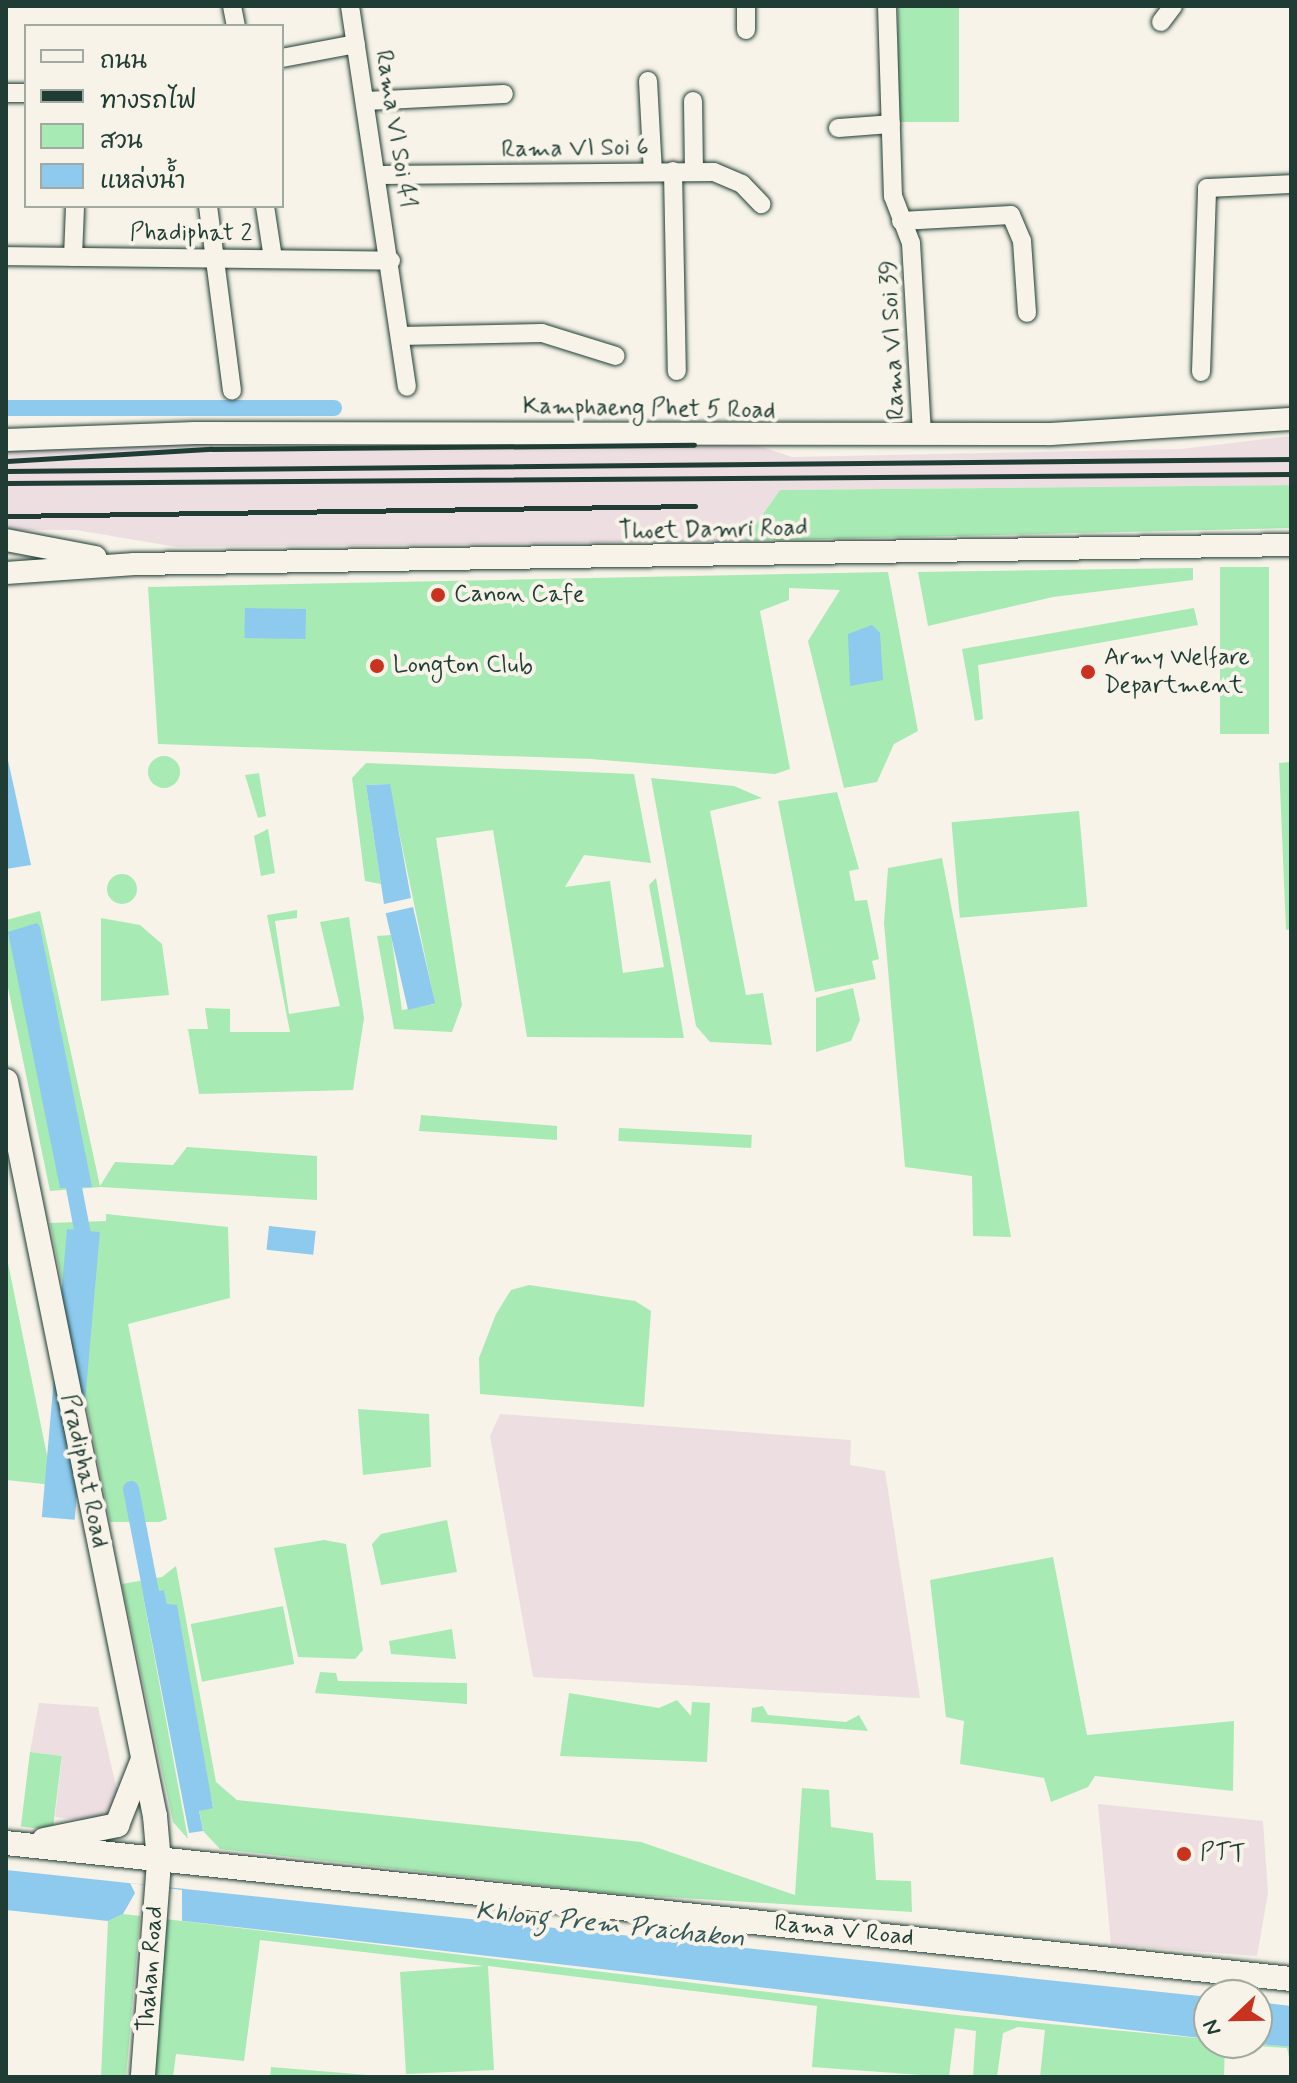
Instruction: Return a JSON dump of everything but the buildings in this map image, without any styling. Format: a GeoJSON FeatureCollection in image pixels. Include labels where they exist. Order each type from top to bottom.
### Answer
{"type":"FeatureCollection","features":[{"type":"Feature","properties":{"kind":"main road","name":"Pradiphat Road"},"geometry":{"type":"LineString","coordinates":[[6,1081],[144,1756],[159,1862]]}},
{"type":"Feature","properties":{"kind":"main road"},"geometry":{"type":"LineString","coordinates":[[14,1844],[117,1825],[129,1810],[144,1756]]}},
{"type":"Feature","properties":{"kind":"main road","name":"Rama V Road"},"geometry":{"type":"LineString","coordinates":[[14,1844],[159,1862],[1291,1979]]}},
{"type":"Feature","properties":{"kind":"main road","name":"Thahan Road"},"geometry":{"type":"LineString","coordinates":[[143,2077],[159,1862]]}},
{"type":"Feature","properties":{"kind":"street","name":"Rama VI Soi 41"},"geometry":{"type":"LineString","coordinates":[[350,6],[379,175],[383,260],[400,336],[407,387]]}},
{"type":"Feature","properties":{"kind":"street"},"geometry":{"type":"LineString","coordinates":[[746,6],[746,30]]}},
{"type":"Feature","properties":{"kind":"street","name":"Rama VI Soi 39"},"geometry":{"type":"LineString","coordinates":[[887,6],[891,124],[901,221],[911,243],[922,435]]}},
{"type":"Feature","properties":{"kind":"street"},"geometry":{"type":"LineString","coordinates":[[1161,22],[1173,6]]}},
{"type":"Feature","properties":{"kind":"street"},"geometry":{"type":"LineString","coordinates":[[284,58],[356,44]]}},
{"type":"Feature","properties":{"kind":"street"},"geometry":{"type":"LineString","coordinates":[[648,81],[653,172]]}},
{"type":"Feature","properties":{"kind":"street"},"geometry":{"type":"LineString","coordinates":[[366,101],[504,94]]}},
{"type":"Feature","properties":{"kind":"street"},"geometry":{"type":"LineString","coordinates":[[693,101],[694,171]]}},
{"type":"Feature","properties":{"kind":"street"},"geometry":{"type":"LineString","coordinates":[[838,128],[891,124]]}},
{"type":"Feature","properties":{"kind":"street"},"geometry":{"type":"LineString","coordinates":[[673,171],[677,371]]}},
{"type":"Feature","properties":{"kind":"street","name":"Rama VI Soi 6"},"geometry":{"type":"LineString","coordinates":[[379,175],[694,171],[726,174],[761,204]]}},
{"type":"Feature","properties":{"kind":"street"},"geometry":{"type":"LineString","coordinates":[[1201,372],[1207,188],[1291,184]]}},
{"type":"Feature","properties":{"kind":"street"},"geometry":{"type":"LineString","coordinates":[[73,257],[75,208]]}},
{"type":"Feature","properties":{"kind":"street"},"geometry":{"type":"LineString","coordinates":[[208,208],[232,390]]}},
{"type":"Feature","properties":{"kind":"street"},"geometry":{"type":"LineString","coordinates":[[265,208],[273,258]]}},
{"type":"Feature","properties":{"kind":"street"},"geometry":{"type":"LineString","coordinates":[[901,221],[1011,215],[1022,241],[1027,313]]}},
{"type":"Feature","properties":{"kind":"street","name":"Phadiphat 2"},"geometry":{"type":"LineString","coordinates":[[6,256],[383,260]]}},
{"type":"Feature","properties":{"kind":"street"},"geometry":{"type":"LineString","coordinates":[[400,336],[542,333],[616,356]]}},
{"type":"Feature","properties":{"kind":"street","name":"Kamphaeng Phet 5 Road"},"geometry":{"type":"LineString","coordinates":[[6,440],[195,433],[922,435],[1291,419]]}},
{"type":"Feature","properties":{"kind":"street","name":"Thoet Damri Road"},"geometry":{"type":"LineString","coordinates":[[6,540],[135,564]]}},
{"type":"Feature","properties":{"kind":"street","name":"Thoet Damri Road"},"geometry":{"type":"LineString","coordinates":[[6,573],[135,564],[1291,545]]}},
{"type":"Feature","properties":{"kind":"shaded area"},"geometry":{"type":"Polygon","coordinates":[[[1291,436],[1291,485],[780,490],[744,541],[177,547],[76,530],[6,530],[6,444],[741,440],[792,457],[1181,449],[1291,436]]]}},
{"type":"Feature","properties":{"kind":"shaded area"},"geometry":{"type":"Polygon","coordinates":[[[500,1414],[851,1440],[850,1465],[885,1471],[920,1698],[533,1677],[490,1436],[500,1414]]]}},
{"type":"Feature","properties":{"kind":"shaded area"},"geometry":{"type":"Polygon","coordinates":[[[39,1703],[98,1707],[121,1808],[101,1822],[55,1817],[62,1756],[30,1752],[39,1703]]]}},
{"type":"Feature","properties":{"kind":"shaded area","name":"PTT"},"geometry":{"type":"Polygon","coordinates":[[[1098,1804],[1263,1821],[1268,1893],[1257,1956],[1111,1945],[1098,1804]]]}},
{"type":"Feature","properties":{"kind":"green space"},"geometry":{"type":"Polygon","coordinates":[[[898,6],[959,6],[959,122],[898,122],[898,6]]]}},
{"type":"Feature","properties":{"kind":"green space"},"geometry":{"type":"Polygon","coordinates":[[[1291,485],[1291,528],[744,541],[780,490],[1291,485]]]}},
{"type":"Feature","properties":{"kind":"green space"},"geometry":{"type":"Polygon","coordinates":[[[1220,567],[1269,567],[1269,734],[1220,734],[1220,567]]]}},
{"type":"Feature","properties":{"kind":"green space"},"geometry":{"type":"Polygon","coordinates":[[[1193,568],[1193,580],[1053,597],[928,626],[918,572],[1193,568]]]}},
{"type":"Feature","properties":{"kind":"green space"},"geometry":{"type":"Polygon","coordinates":[[[888,572],[918,731],[894,744],[877,782],[844,788],[808,641],[840,590],[789,588],[789,600],[760,611],[790,769],[775,774],[591,759],[158,744],[148,587],[888,572]]]}},
{"type":"Feature","properties":{"kind":"green space"},"geometry":{"type":"Polygon","coordinates":[[[1194,608],[1198,625],[978,665],[983,719],[975,721],[962,649],[1194,608]]]}},
{"type":"Feature","properties":{"kind":"green space"},"geometry":{"type":"Polygon","coordinates":[[[164,756],[175,761],[180,772],[175,783],[164,788],[153,783],[148,772],[153,761],[164,756]]]}},
{"type":"Feature","properties":{"kind":"green space"},"geometry":{"type":"Polygon","coordinates":[[[1291,762],[1291,929],[1286,930],[1279,763],[1291,762]]]}},
{"type":"Feature","properties":{"kind":"green space"},"geometry":{"type":"Polygon","coordinates":[[[366,763],[634,774],[651,863],[584,855],[565,887],[610,881],[623,973],[664,967],[649,885],[656,878],[684,1038],[527,1037],[493,830],[436,838],[462,1005],[452,1032],[394,1029],[377,936],[391,935],[402,1010],[435,1004],[389,784],[366,785],[381,884],[365,881],[352,778],[366,763]]]}},
{"type":"Feature","properties":{"kind":"green space"},"geometry":{"type":"Polygon","coordinates":[[[259,773],[266,816],[258,818],[245,775],[259,773]]]}},
{"type":"Feature","properties":{"kind":"green space"},"geometry":{"type":"Polygon","coordinates":[[[651,778],[734,786],[762,798],[710,811],[746,995],[763,993],[772,1045],[710,1042],[696,1026],[651,778]]]}},
{"type":"Feature","properties":{"kind":"green space"},"geometry":{"type":"Polygon","coordinates":[[[837,792],[859,869],[849,871],[855,901],[867,900],[879,959],[872,961],[876,979],[815,992],[778,801],[837,792]]]}},
{"type":"Feature","properties":{"kind":"green space"},"geometry":{"type":"Polygon","coordinates":[[[1079,811],[1087,907],[960,918],[951,822],[1079,811]]]}},
{"type":"Feature","properties":{"kind":"green space"},"geometry":{"type":"Polygon","coordinates":[[[268,829],[275,873],[261,876],[254,836],[268,829]]]}},
{"type":"Feature","properties":{"kind":"green space"},"geometry":{"type":"Polygon","coordinates":[[[942,858],[1011,1237],[973,1236],[972,1176],[905,1167],[884,923],[888,868],[942,858]]]}},
{"type":"Feature","properties":{"kind":"green space"},"geometry":{"type":"Polygon","coordinates":[[[122,874],[133,878],[137,889],[133,900],[122,904],[111,900],[107,889],[111,878],[122,874]]]}},
{"type":"Feature","properties":{"kind":"green space"},"geometry":{"type":"Polygon","coordinates":[[[297,910],[297,918],[275,921],[289,1014],[340,1006],[320,922],[349,917],[364,1018],[353,1090],[199,1094],[188,1029],[208,1029],[205,1008],[230,1009],[230,1032],[290,1032],[267,915],[297,910]]]}},
{"type":"Feature","properties":{"kind":"green space"},"geometry":{"type":"Polygon","coordinates":[[[40,911],[100,1186],[115,1162],[173,1165],[187,1147],[317,1156],[317,1200],[101,1187],[50,1191],[6,978],[6,920],[40,911]]]}},
{"type":"Feature","properties":{"kind":"green space"},"geometry":{"type":"Polygon","coordinates":[[[101,918],[140,925],[162,944],[169,995],[101,1001],[101,918]]]}},
{"type":"Feature","properties":{"kind":"green space"},"geometry":{"type":"Polygon","coordinates":[[[853,988],[860,1020],[851,1041],[816,1052],[816,998],[853,988]]]}},
{"type":"Feature","properties":{"kind":"green space"},"geometry":{"type":"Polygon","coordinates":[[[421,1115],[557,1126],[557,1140],[419,1131],[421,1115]]]}},
{"type":"Feature","properties":{"kind":"green space"},"geometry":{"type":"Polygon","coordinates":[[[619,1128],[752,1135],[751,1148],[618,1141],[619,1128]]]}},
{"type":"Feature","properties":{"kind":"green space"},"geometry":{"type":"Polygon","coordinates":[[[106,1214],[228,1227],[230,1298],[128,1324],[167,1519],[160,1522],[110,1522],[50,1223],[106,1221],[106,1214]]]}},
{"type":"Feature","properties":{"kind":"green space"},"geometry":{"type":"Polygon","coordinates":[[[6,1253],[53,1485],[6,1480],[6,1253]]]}},
{"type":"Feature","properties":{"kind":"green space"},"geometry":{"type":"Polygon","coordinates":[[[529,1285],[635,1301],[651,1311],[644,1407],[480,1394],[479,1358],[496,1314],[511,1290],[529,1285]]]}},
{"type":"Feature","properties":{"kind":"green space"},"geometry":{"type":"Polygon","coordinates":[[[358,1409],[429,1414],[431,1467],[363,1475],[358,1409]]]}},
{"type":"Feature","properties":{"kind":"green space"},"geometry":{"type":"Polygon","coordinates":[[[447,1520],[457,1572],[381,1585],[372,1544],[381,1534],[447,1520]]]}},
{"type":"Feature","properties":{"kind":"green space"},"geometry":{"type":"Polygon","coordinates":[[[324,1540],[346,1544],[363,1650],[355,1659],[298,1657],[274,1548],[324,1540]]]}},
{"type":"Feature","properties":{"kind":"green space"},"geometry":{"type":"Polygon","coordinates":[[[1053,1557],[1087,1735],[1234,1721],[1233,1791],[1095,1776],[1088,1787],[1051,1802],[1044,1778],[960,1764],[964,1721],[946,1717],[930,1580],[1053,1557]]]}},
{"type":"Feature","properties":{"kind":"green space"},"geometry":{"type":"Polygon","coordinates":[[[176,1566],[216,1782],[237,1800],[641,1842],[795,1895],[802,1788],[829,1790],[831,1827],[873,1833],[876,1880],[911,1881],[912,1912],[618,1894],[220,1849],[203,1831],[199,1810],[213,1807],[164,1591],[143,1595],[188,1839],[173,1822],[122,1584],[162,1577],[176,1566]]]}},
{"type":"Feature","properties":{"kind":"green space"},"geometry":{"type":"Polygon","coordinates":[[[283,1606],[294,1664],[202,1682],[191,1624],[283,1606]]]}},
{"type":"Feature","properties":{"kind":"green space"},"geometry":{"type":"Polygon","coordinates":[[[452,1629],[456,1659],[391,1654],[389,1641],[452,1629]]]}},
{"type":"Feature","properties":{"kind":"green space"},"geometry":{"type":"Polygon","coordinates":[[[320,1672],[336,1673],[338,1681],[467,1683],[467,1704],[315,1693],[320,1672]]]}},
{"type":"Feature","properties":{"kind":"green space"},"geometry":{"type":"Polygon","coordinates":[[[569,1693],[659,1708],[677,1700],[691,1716],[692,1702],[710,1703],[707,1762],[560,1756],[569,1693]]]}},
{"type":"Feature","properties":{"kind":"green space"},"geometry":{"type":"Polygon","coordinates":[[[763,1706],[768,1715],[846,1722],[859,1715],[868,1731],[751,1722],[752,1708],[763,1706]]]}},
{"type":"Feature","properties":{"kind":"green space"},"geometry":{"type":"Polygon","coordinates":[[[30,1752],[62,1756],[53,1830],[21,1826],[30,1752]]]}},
{"type":"Feature","properties":{"kind":"green space"},"geometry":{"type":"Polygon","coordinates":[[[123,1914],[140,1916],[126,2077],[101,2077],[108,1921],[123,1914]]]}},
{"type":"Feature","properties":{"kind":"green space"},"geometry":{"type":"Polygon","coordinates":[[[166,1919],[957,2015],[1193,2038],[1193,2059],[1225,2059],[1224,2077],[1040,2077],[1045,2030],[1018,2027],[1003,2033],[997,2077],[973,2077],[976,2031],[955,2028],[949,2077],[812,2067],[817,2006],[488,1966],[494,2070],[406,2074],[400,1972],[484,1966],[260,1940],[244,2061],[176,2054],[173,2077],[151,2077],[166,1919]]]}},
{"type":"Feature","properties":{"kind":"green space"},"geometry":{"type":"Polygon","coordinates":[[[1273,2045],[1291,2047],[1291,2067],[1287,2048],[1273,2045]]]}},
{"type":"Feature","properties":{"kind":"green space"},"geometry":{"type":"Polygon","coordinates":[[[271,2067],[380,2076],[380,2077],[270,2077],[271,2067]]]}},
{"type":"Feature","properties":{"kind":"water"},"geometry":{"type":"Polygon","coordinates":[[[245,608],[306,609],[305,639],[244,638],[245,608]]]}},
{"type":"Feature","properties":{"kind":"water"},"geometry":{"type":"Polygon","coordinates":[[[872,625],[880,633],[883,680],[850,686],[848,634],[872,625]]]}},
{"type":"Feature","properties":{"kind":"water"},"geometry":{"type":"Polygon","coordinates":[[[6,751],[31,865],[6,869],[6,751]]]}},
{"type":"Feature","properties":{"kind":"water"},"geometry":{"type":"Polygon","coordinates":[[[390,784],[411,898],[384,904],[366,785],[390,784]]]}},
{"type":"Feature","properties":{"kind":"water"},"geometry":{"type":"Polygon","coordinates":[[[413,907],[435,1003],[408,1010],[386,913],[413,907]]]}},
{"type":"Feature","properties":{"kind":"water"},"geometry":{"type":"Polygon","coordinates":[[[37,923],[92,1187],[60,1188],[8,932],[37,923]]]}},
{"type":"Feature","properties":{"kind":"water"},"geometry":{"type":"Polygon","coordinates":[[[269,1226],[316,1231],[313,1255],[266,1250],[269,1226]]]}},
{"type":"Feature","properties":{"kind":"water"},"geometry":{"type":"Polygon","coordinates":[[[67,1229],[100,1232],[75,1520],[42,1517],[67,1229]]]}},
{"type":"Feature","properties":{"kind":"water"},"geometry":{"type":"Polygon","coordinates":[[[164,1590],[167,1604],[177,1605],[213,1808],[199,1811],[203,1831],[189,1833],[143,1595],[164,1590]]]}},
{"type":"Feature","properties":{"kind":"water"},"geometry":{"type":"Polygon","coordinates":[[[6,1870],[1193,1995],[1193,2037],[123,1914],[108,1921],[6,1910],[6,1870]]]}},
{"type":"Feature","properties":{"kind":"water"},"geometry":{"type":"Polygon","coordinates":[[[1273,2004],[1291,2006],[1291,2047],[1273,2045],[1273,2004]]]}},
{"type":"Feature","properties":{"kind":"pier"},"geometry":{"type":"Polygon","coordinates":[[[130,1883],[182,1890],[182,1921],[123,1914],[135,1893],[130,1883]]]}},
{"type":"Feature","properties":{"kind":"waterway"},"geometry":{"type":"LineString","coordinates":[[6,408],[334,408]]}},
{"type":"Feature","properties":{"kind":"waterway"},"geometry":{"type":"LineString","coordinates":[[70,1167],[86,1250]]}},
{"type":"Feature","properties":{"kind":"waterway"},"geometry":{"type":"LineString","coordinates":[[131,1489],[155,1612]]}},
{"type":"Feature","properties":{"kind":"railway"},"geometry":{"type":"LineString","coordinates":[[7,461],[212,449],[694,445]]}},
{"type":"Feature","properties":{"kind":"railway"},"geometry":{"type":"LineString","coordinates":[[6,471],[1291,459]]}},
{"type":"Feature","properties":{"kind":"railway"},"geometry":{"type":"LineString","coordinates":[[6,483],[1291,474]]}},
{"type":"Feature","properties":{"kind":"railway"},"geometry":{"type":"LineString","coordinates":[[6,516],[695,506]]}},
{"type":"Feature","properties":{"kind":"place","name":"Canon Cafe"},"geometry":{"type":"Point","coordinates":[438,595]}},
{"type":"Feature","properties":{"kind":"place","name":"Longton Club"},"geometry":{"type":"Point","coordinates":[377,666]}},
{"type":"Feature","properties":{"kind":"place","name":"Army Welfare Department"},"geometry":{"type":"Point","coordinates":[1088,672]}},
{"type":"Feature","properties":{"kind":"place","name":"PTT"},"geometry":{"type":"Point","coordinates":[1184,1854]}},
{"type":"Feature","properties":{"kind":"water label","name":"Khlong Prem Prachakon"},"geometry":{"type":"Point","coordinates":[610,1926]}}]}
